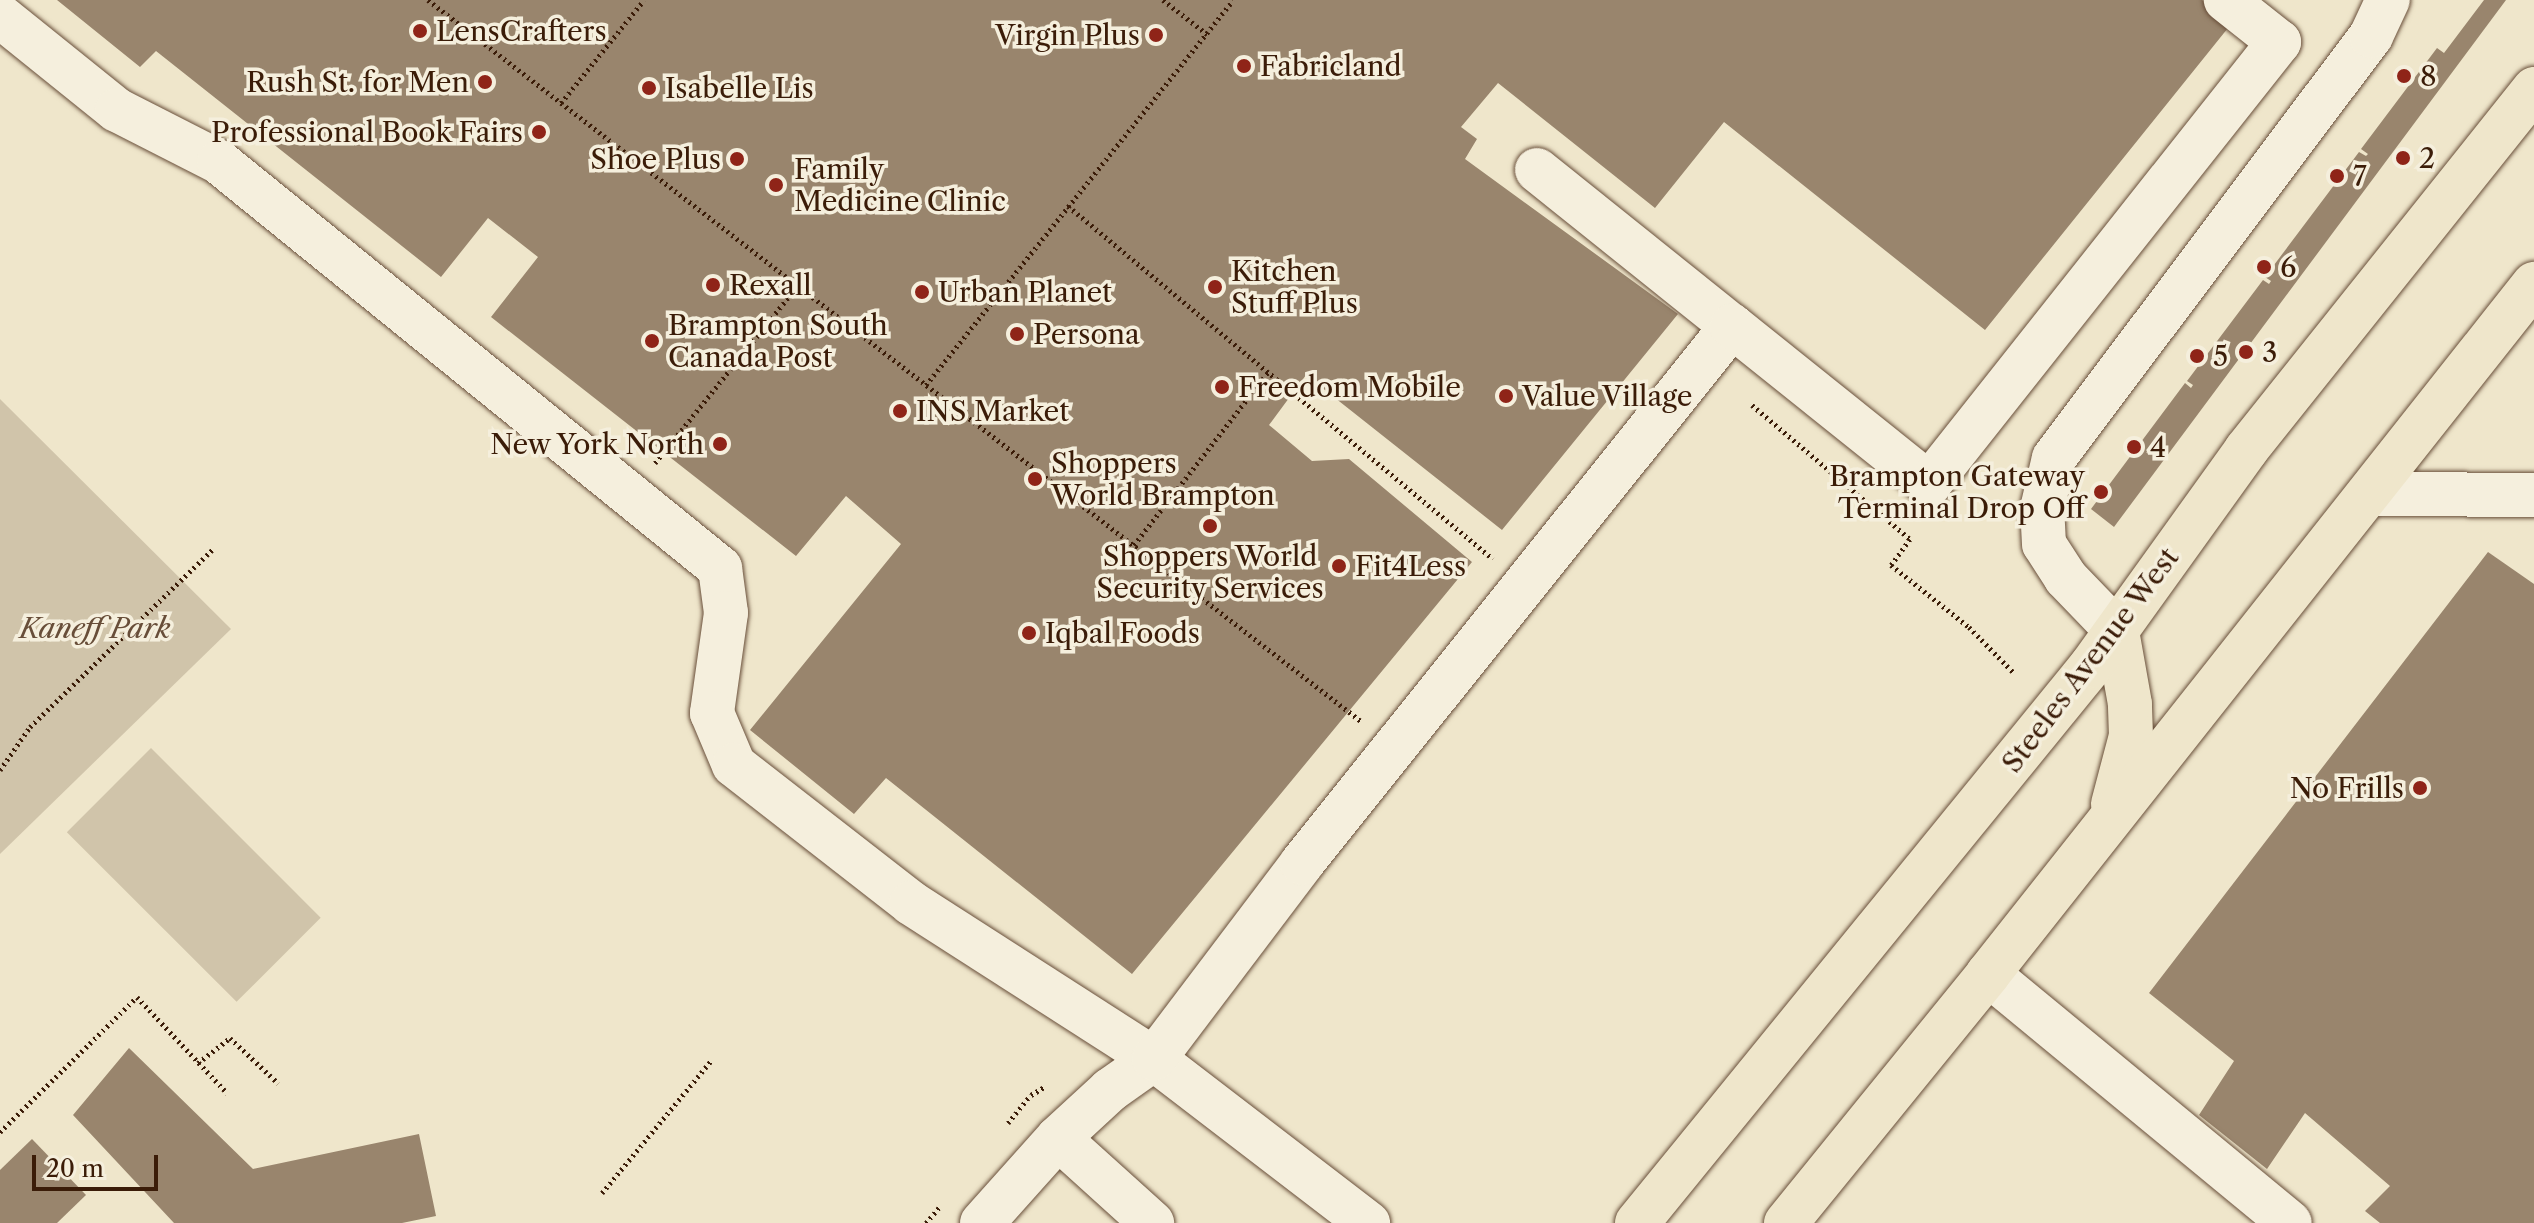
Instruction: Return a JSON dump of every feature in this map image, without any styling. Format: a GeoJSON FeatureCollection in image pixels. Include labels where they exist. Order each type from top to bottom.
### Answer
{"type":"FeatureCollection","features":[{"type":"Feature","properties":{"kind":"main road","name":"Steeles Avenue West"},"geometry":{"type":"LineString","coordinates":[[1637,1223],[2117,631],[2246,450],[2534,89]]}},
{"type":"Feature","properties":{"kind":"main road"},"geometry":{"type":"LineString","coordinates":[[1786,1223],[1988,974],[2534,284]]}},
{"type":"Feature","properties":{"kind":"main road"},"geometry":{"type":"LineString","coordinates":[[2108,821],[2131,736],[2130,704],[2117,631]]}},
{"type":"Feature","properties":{"kind":"lane"},"geometry":{"type":"LineString","coordinates":[[1537,170],[1929,484],[2279,42],[2226,0]]}},
{"type":"Feature","properties":{"kind":"lane"},"geometry":{"type":"LineString","coordinates":[[2117,631],[2066,578],[2044,544],[2042,509],[2054,458],[2371,36],[2388,0]]}},
{"type":"Feature","properties":{"kind":"lane"},"geometry":{"type":"LineString","coordinates":[[0,16],[117,110],[219,162],[720,568],[726,613],[712,713],[734,765],[911,903],[1154,1059],[1368,1223]]}},
{"type":"Feature","properties":{"kind":"lane"},"geometry":{"type":"LineString","coordinates":[[982,1223],[1058,1138],[1110,1090],[1154,1059],[1395,747],[1732,326]]}},
{"type":"Feature","properties":{"kind":"lane"},"geometry":{"type":"LineString","coordinates":[[2370,494],[2534,495]]}},
{"type":"Feature","properties":{"kind":"lane"},"geometry":{"type":"LineString","coordinates":[[1988,974],[2290,1223]]}},
{"type":"Feature","properties":{"kind":"lane"},"geometry":{"type":"LineString","coordinates":[[1058,1138],[1152,1223]]}},
{"type":"Feature","properties":{"kind":"path"},"geometry":{"type":"LineString","coordinates":[[428,0],[1395,747]]}},
{"type":"Feature","properties":{"kind":"path"},"geometry":{"type":"LineString","coordinates":[[561,103],[644,0]]}},
{"type":"Feature","properties":{"kind":"path"},"geometry":{"type":"LineString","coordinates":[[1163,0],[1207,34]]}},
{"type":"Feature","properties":{"kind":"path"},"geometry":{"type":"LineString","coordinates":[[926,385],[1233,0]]}},
{"type":"Feature","properties":{"kind":"path"},"geometry":{"type":"LineString","coordinates":[[1068,206],[1523,587]]}},
{"type":"Feature","properties":{"kind":"path"},"geometry":{"type":"LineString","coordinates":[[631,496],[798,285]]}},
{"type":"Feature","properties":{"kind":"path"},"geometry":{"type":"LineString","coordinates":[[1134,545],[1268,372]]}},
{"type":"Feature","properties":{"kind":"path"},"geometry":{"type":"LineString","coordinates":[[1752,405],[1910,539],[1891,565],[1969,627],[2014,673]]}},
{"type":"Feature","properties":{"kind":"path"},"geometry":{"type":"LineString","coordinates":[[0,770],[30,727],[213,549]]}},
{"type":"Feature","properties":{"kind":"path"},"geometry":{"type":"LineString","coordinates":[[0,1132],[137,997],[227,1093]]}},
{"type":"Feature","properties":{"kind":"path"},"geometry":{"type":"LineString","coordinates":[[198,1063],[230,1038],[278,1083]]}},
{"type":"Feature","properties":{"kind":"path"},"geometry":{"type":"LineString","coordinates":[[602,1193],[711,1061]]}},
{"type":"Feature","properties":{"kind":"green space","name":"Kaneff Park"},"geometry":{"type":"Polygon","coordinates":[[[0,399],[231,629],[0,854],[0,399]]]}},
{"type":"Feature","properties":{"kind":"green space"},"geometry":{"type":"Polygon","coordinates":[[[151,748],[321,918],[237,1002],[67,832],[151,748]]]}},
{"type":"Feature","properties":{"kind":"building","name":"Shoppers World Brampton"},"geometry":{"type":"Polygon","coordinates":[[[57,0],[2202,0],[2232,23],[1985,330],[1724,122],[1655,208],[1498,83],[1461,127],[1477,139],[1465,159],[1678,314],[1502,530],[1306,375],[1269,425],[1312,461],[1349,459],[1472,562],[1132,974],[886,778],[854,814],[750,730],[901,544],[846,496],[796,556],[491,317],[538,257],[488,218],[441,277],[156,51],[140,67],[57,0]]]}},
{"type":"Feature","properties":{"kind":"building"},"geometry":{"type":"Polygon","coordinates":[[[2484,0],[2506,0],[2114,527],[2091,509],[2185,383],[2191,388],[2193,385],[2187,381],[2263,280],[2269,284],[2271,281],[2265,277],[2359,152],[2368,154],[2361,149],[2437,48],[2444,53],[2484,0]]]}},
{"type":"Feature","properties":{"kind":"building","name":"No Frills"},"geometry":{"type":"Polygon","coordinates":[[[2488,552],[2534,584],[2534,1223],[2380,1223],[2365,1211],[2390,1186],[2305,1113],[2267,1169],[2199,1115],[2234,1061],[2149,993],[2488,552]]]}},
{"type":"Feature","properties":{"kind":"building"},"geometry":{"type":"Polygon","coordinates":[[[129,1048],[253,1169],[419,1134],[436,1216],[402,1223],[174,1223],[73,1115],[129,1048]]]}},
{"type":"Feature","properties":{"kind":"building"},"geometry":{"type":"Polygon","coordinates":[[[32,1139],[86,1195],[57,1223],[0,1223],[0,1170],[32,1139]]]}},
{"type":"Feature","properties":{"kind":"place","name":"LensCrafters"},"geometry":{"type":"Point","coordinates":[420,31]}},
{"type":"Feature","properties":{"kind":"place","name":"Virgin Plus"},"geometry":{"type":"Point","coordinates":[1156,35]}},
{"type":"Feature","properties":{"kind":"place","name":"Fabricland"},"geometry":{"type":"Point","coordinates":[1244,66]}},
{"type":"Feature","properties":{"kind":"place","name":"8"},"geometry":{"type":"Point","coordinates":[2404,76]}},
{"type":"Feature","properties":{"kind":"place","name":"Rush St. for Men"},"geometry":{"type":"Point","coordinates":[485,82]}},
{"type":"Feature","properties":{"kind":"place","name":"Isabelle Lis"},"geometry":{"type":"Point","coordinates":[649,88]}},
{"type":"Feature","properties":{"kind":"place","name":"Professional Book Fairs"},"geometry":{"type":"Point","coordinates":[539,132]}},
{"type":"Feature","properties":{"kind":"place","name":"2"},"geometry":{"type":"Point","coordinates":[2403,158]}},
{"type":"Feature","properties":{"kind":"place","name":"Shoe Plus"},"geometry":{"type":"Point","coordinates":[737,159]}},
{"type":"Feature","properties":{"kind":"place","name":"7"},"geometry":{"type":"Point","coordinates":[2337,176]}},
{"type":"Feature","properties":{"kind":"place","name":"Family Medicine Clinic"},"geometry":{"type":"Point","coordinates":[776,185]}},
{"type":"Feature","properties":{"kind":"place","name":"6"},"geometry":{"type":"Point","coordinates":[2264,267]}},
{"type":"Feature","properties":{"kind":"place","name":"Rexall"},"geometry":{"type":"Point","coordinates":[713,285]}},
{"type":"Feature","properties":{"kind":"place","name":"Kitchen Stuff Plus"},"geometry":{"type":"Point","coordinates":[1215,287]}},
{"type":"Feature","properties":{"kind":"place","name":"Urban Planet"},"geometry":{"type":"Point","coordinates":[922,292]}},
{"type":"Feature","properties":{"kind":"place","name":"Persona"},"geometry":{"type":"Point","coordinates":[1017,334]}},
{"type":"Feature","properties":{"kind":"place","name":"Brampton South Canada Post"},"geometry":{"type":"Point","coordinates":[652,341]}},
{"type":"Feature","properties":{"kind":"place","name":"3"},"geometry":{"type":"Point","coordinates":[2246,352]}},
{"type":"Feature","properties":{"kind":"place","name":"5"},"geometry":{"type":"Point","coordinates":[2197,356]}},
{"type":"Feature","properties":{"kind":"place","name":"Freedom Mobile"},"geometry":{"type":"Point","coordinates":[1222,387]}},
{"type":"Feature","properties":{"kind":"place","name":"Value Village"},"geometry":{"type":"Point","coordinates":[1506,396]}},
{"type":"Feature","properties":{"kind":"place","name":"INS Market"},"geometry":{"type":"Point","coordinates":[900,411]}},
{"type":"Feature","properties":{"kind":"place","name":"New York North"},"geometry":{"type":"Point","coordinates":[720,444]}},
{"type":"Feature","properties":{"kind":"place","name":"4"},"geometry":{"type":"Point","coordinates":[2134,447]}},
{"type":"Feature","properties":{"kind":"place","name":"Shoppers World Brampton"},"geometry":{"type":"Point","coordinates":[1035,479]}},
{"type":"Feature","properties":{"kind":"place","name":"Brampton Gateway Terminal Drop Off"},"geometry":{"type":"Point","coordinates":[2101,492]}},
{"type":"Feature","properties":{"kind":"place","name":"Shoppers World Security Services"},"geometry":{"type":"Point","coordinates":[1210,526]}},
{"type":"Feature","properties":{"kind":"place","name":"Fit4Less"},"geometry":{"type":"Point","coordinates":[1339,566]}},
{"type":"Feature","properties":{"kind":"place","name":"Iqbal Foods"},"geometry":{"type":"Point","coordinates":[1029,633]}},
{"type":"Feature","properties":{"kind":"place","name":"No Frills"},"geometry":{"type":"Point","coordinates":[2420,788]}}]}
